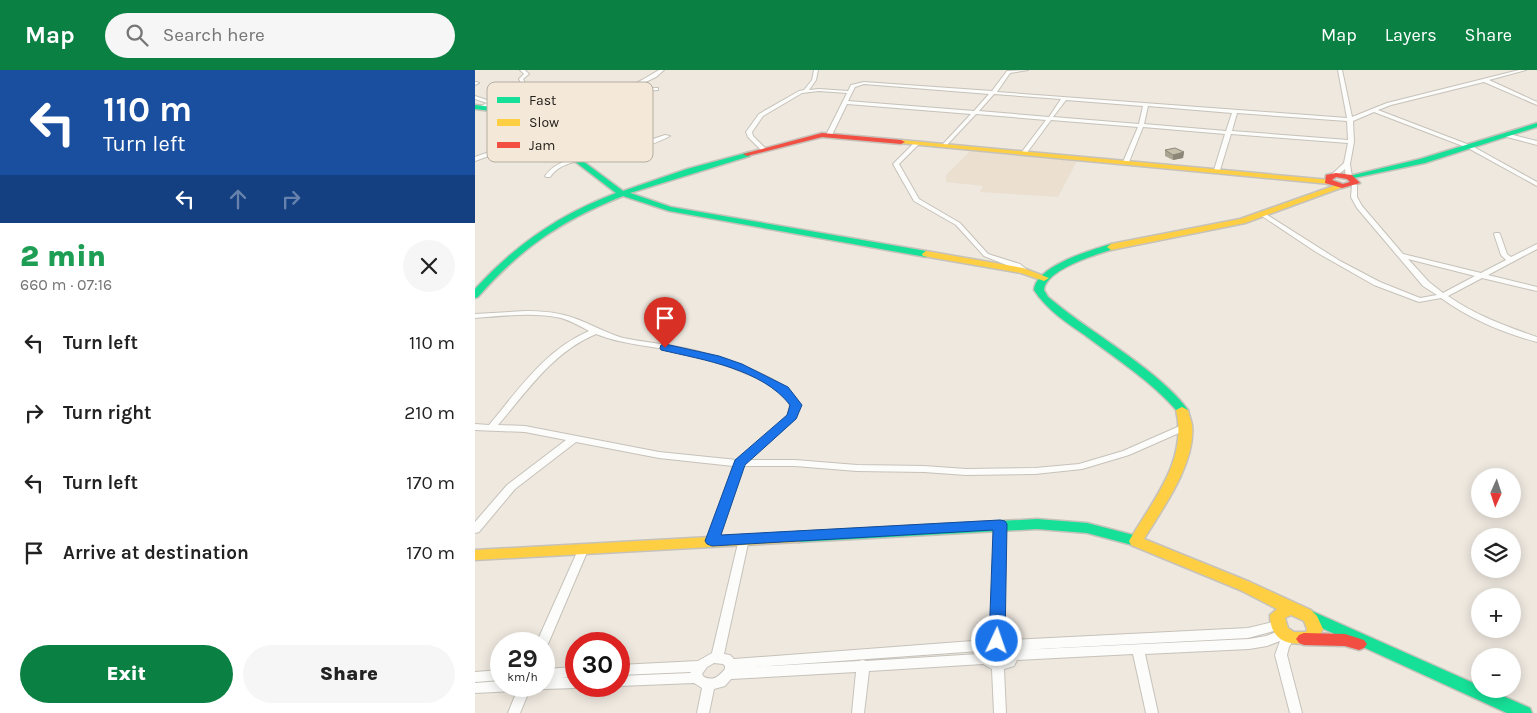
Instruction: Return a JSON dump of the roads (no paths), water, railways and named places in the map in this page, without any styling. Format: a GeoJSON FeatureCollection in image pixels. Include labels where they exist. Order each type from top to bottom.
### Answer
{"type":"FeatureCollection","features":[{"type":"Feature","properties":{"kind":"street"},"geometry":{"type":"LineString","coordinates":[[522,70],[527,74],[521,79],[522,82]]}},
{"type":"Feature","properties":{"kind":"street"},"geometry":{"type":"LineString","coordinates":[[642,82],[662,70]]}},
{"type":"Feature","properties":{"kind":"street"},"geometry":{"type":"LineString","coordinates":[[763,149],[750,136],[749,132],[761,115],[806,91],[814,80],[816,70]]}},
{"type":"Feature","properties":{"kind":"street"},"geometry":{"type":"LineString","coordinates":[[945,145],[977,112],[1008,71],[1026,70]]}},
{"type":"Feature","properties":{"kind":"street"},"geometry":{"type":"LineString","coordinates":[[1340,70],[1349,110],[1351,142],[1341,180]]}},
{"type":"Feature","properties":{"kind":"street"},"geometry":{"type":"LineString","coordinates":[[829,135],[853,86],[864,83],[1349,120],[1389,104],[1524,70]]}},
{"type":"Feature","properties":{"kind":"street"},"geometry":{"type":"LineString","coordinates":[[1484,80],[1537,104]]}},
{"type":"Feature","properties":{"kind":"street"},"geometry":{"type":"LineString","coordinates":[[806,91],[849,92]]}},
{"type":"Feature","properties":{"kind":"street"},"geometry":{"type":"LineString","coordinates":[[475,97],[482,106]]}},
{"type":"Feature","properties":{"kind":"street"},"geometry":{"type":"LineString","coordinates":[[1024,153],[1065,98]]}},
{"type":"Feature","properties":{"kind":"street"},"geometry":{"type":"LineString","coordinates":[[844,102],[1351,142]]}},
{"type":"Feature","properties":{"kind":"street"},"geometry":{"type":"LineString","coordinates":[[1126,162],[1141,125],[1146,105]]}},
{"type":"Feature","properties":{"kind":"street"},"geometry":{"type":"LineString","coordinates":[[1349,110],[1366,113]]}},
{"type":"Feature","properties":{"kind":"street"},"geometry":{"type":"LineString","coordinates":[[1373,110],[1470,147],[1537,184]]}},
{"type":"Feature","properties":{"kind":"street"},"geometry":{"type":"LineString","coordinates":[[1217,170],[1235,111]]}},
{"type":"Feature","properties":{"kind":"street"},"geometry":{"type":"LineString","coordinates":[[1039,290],[1044,278],[1050,272],[1117,245],[1242,221],[1341,180],[1470,147],[1537,125]]}},
{"type":"Feature","properties":{"kind":"street"},"geometry":{"type":"LineString","coordinates":[[475,295],[501,266],[541,232],[567,216],[621,193],[673,175],[763,149],[829,135],[1271,176],[1341,180],[1359,207],[1419,277],[1442,296],[1489,323],[1537,340]]}},
{"type":"Feature","properties":{"kind":"street"},"geometry":{"type":"LineString","coordinates":[[1505,135],[1537,143]]}},
{"type":"Feature","properties":{"kind":"street"},"geometry":{"type":"LineString","coordinates":[[653,141],[667,136]]}},
{"type":"Feature","properties":{"kind":"street"},"geometry":{"type":"LineString","coordinates":[[917,143],[895,164],[917,200],[958,224],[986,255],[1017,266],[1025,272],[1039,290],[1041,296],[1069,320],[1169,392],[1183,411],[1185,427],[1181,457],[1162,498],[1136,541]]}},
{"type":"Feature","properties":{"kind":"street"},"geometry":{"type":"LineString","coordinates":[[475,159],[487,155]]}},
{"type":"Feature","properties":{"kind":"street"},"geometry":{"type":"LineString","coordinates":[[548,176],[552,170],[572,162]]}},
{"type":"Feature","properties":{"kind":"street"},"geometry":{"type":"LineString","coordinates":[[580,162],[621,193],[669,209],[1025,272],[1044,278]]}},
{"type":"Feature","properties":{"kind":"street"},"geometry":{"type":"LineString","coordinates":[[1341,180],[1354,197]]}},
{"type":"Feature","properties":{"kind":"street"},"geometry":{"type":"LineString","coordinates":[[1262,214],[1326,258],[1374,282],[1419,300],[1442,296],[1537,246]]}},
{"type":"Feature","properties":{"kind":"street"},"geometry":{"type":"LineString","coordinates":[[1497,234],[1504,255],[1511,260]]}},
{"type":"Feature","properties":{"kind":"street"},"geometry":{"type":"LineString","coordinates":[[1400,255],[1537,289]]}},
{"type":"Feature","properties":{"kind":"street"},"geometry":{"type":"LineString","coordinates":[[1025,272],[1061,268]]}},
{"type":"Feature","properties":{"kind":"street"},"geometry":{"type":"LineString","coordinates":[[475,316],[539,314],[570,318],[595,331],[630,342],[715,358],[738,366],[784,389],[796,405],[792,416],[739,463],[712,541]]}},
{"type":"Feature","properties":{"kind":"street"},"geometry":{"type":"LineString","coordinates":[[491,428],[558,353],[577,338],[595,331]]}},
{"type":"Feature","properties":{"kind":"street"},"geometry":{"type":"LineString","coordinates":[[475,427],[525,429],[659,455],[739,463],[795,463],[857,468],[966,472],[1055,470],[1079,467],[1126,453],[1185,427]]}},
{"type":"Feature","properties":{"kind":"street"},"geometry":{"type":"LineString","coordinates":[[475,529],[511,487],[575,438]]}},
{"type":"Feature","properties":{"kind":"street"},"geometry":{"type":"LineString","coordinates":[[1000,524],[992,643],[984,651],[986,659],[991,664],[998,666],[1008,663],[1012,650]]}},
{"type":"Feature","properties":{"kind":"street"},"geometry":{"type":"LineString","coordinates":[[475,555],[1000,524],[1076,525],[1106,531],[1136,541],[1245,586],[1293,610],[1524,713]]}},
{"type":"Feature","properties":{"kind":"street"},"geometry":{"type":"LineString","coordinates":[[717,657],[744,539]]}},
{"type":"Feature","properties":{"kind":"street"},"geometry":{"type":"LineString","coordinates":[[547,632],[583,550]]}},
{"type":"Feature","properties":{"kind":"street"},"geometry":{"type":"LineString","coordinates":[[1245,586],[1265,604],[1281,629]]}},
{"type":"Feature","properties":{"kind":"street"},"geometry":{"type":"LineString","coordinates":[[1293,610],[1281,612],[1283,646],[1281,656],[1296,713]]}},
{"type":"Feature","properties":{"kind":"street"},"geometry":{"type":"LineString","coordinates":[[1304,639],[1312,636],[1315,629],[1313,621],[1307,615]]}},
{"type":"Feature","properties":{"kind":"street"},"geometry":{"type":"LineString","coordinates":[[1012,650],[1281,629],[1304,639],[1345,640],[1379,649]]}},
{"type":"Feature","properties":{"kind":"street"},"geometry":{"type":"LineString","coordinates":[[698,672],[701,683],[709,685],[721,682],[730,669],[992,643],[1012,650],[1139,649],[1249,644],[1267,642],[1281,629]]}},
{"type":"Feature","properties":{"kind":"street"},"geometry":{"type":"LineString","coordinates":[[1139,649],[1152,713]]}},
{"type":"Feature","properties":{"kind":"street"},"geometry":{"type":"LineString","coordinates":[[630,680],[698,672],[707,660],[717,657],[725,659],[730,669]]}},
{"type":"Feature","properties":{"kind":"street"},"geometry":{"type":"LineString","coordinates":[[730,669],[986,659]]}},
{"type":"Feature","properties":{"kind":"street"},"geometry":{"type":"LineString","coordinates":[[858,713],[863,665]]}},
{"type":"Feature","properties":{"kind":"street"},"geometry":{"type":"LineString","coordinates":[[998,666],[999,713]]}},
{"type":"Feature","properties":{"kind":"street"},"geometry":{"type":"LineString","coordinates":[[630,670],[698,672]]}},
{"type":"Feature","properties":{"kind":"street"},"geometry":{"type":"LineString","coordinates":[[475,677],[490,676]]}},
{"type":"Feature","properties":{"kind":"street"},"geometry":{"type":"LineString","coordinates":[[703,713],[709,685]]}},
{"type":"Feature","properties":{"kind":"street"},"geometry":{"type":"LineString","coordinates":[[475,688],[490,688]]}},
{"type":"Feature","properties":{"kind":"street"},"geometry":{"type":"LineString","coordinates":[[514,713],[519,697]]}}]}
